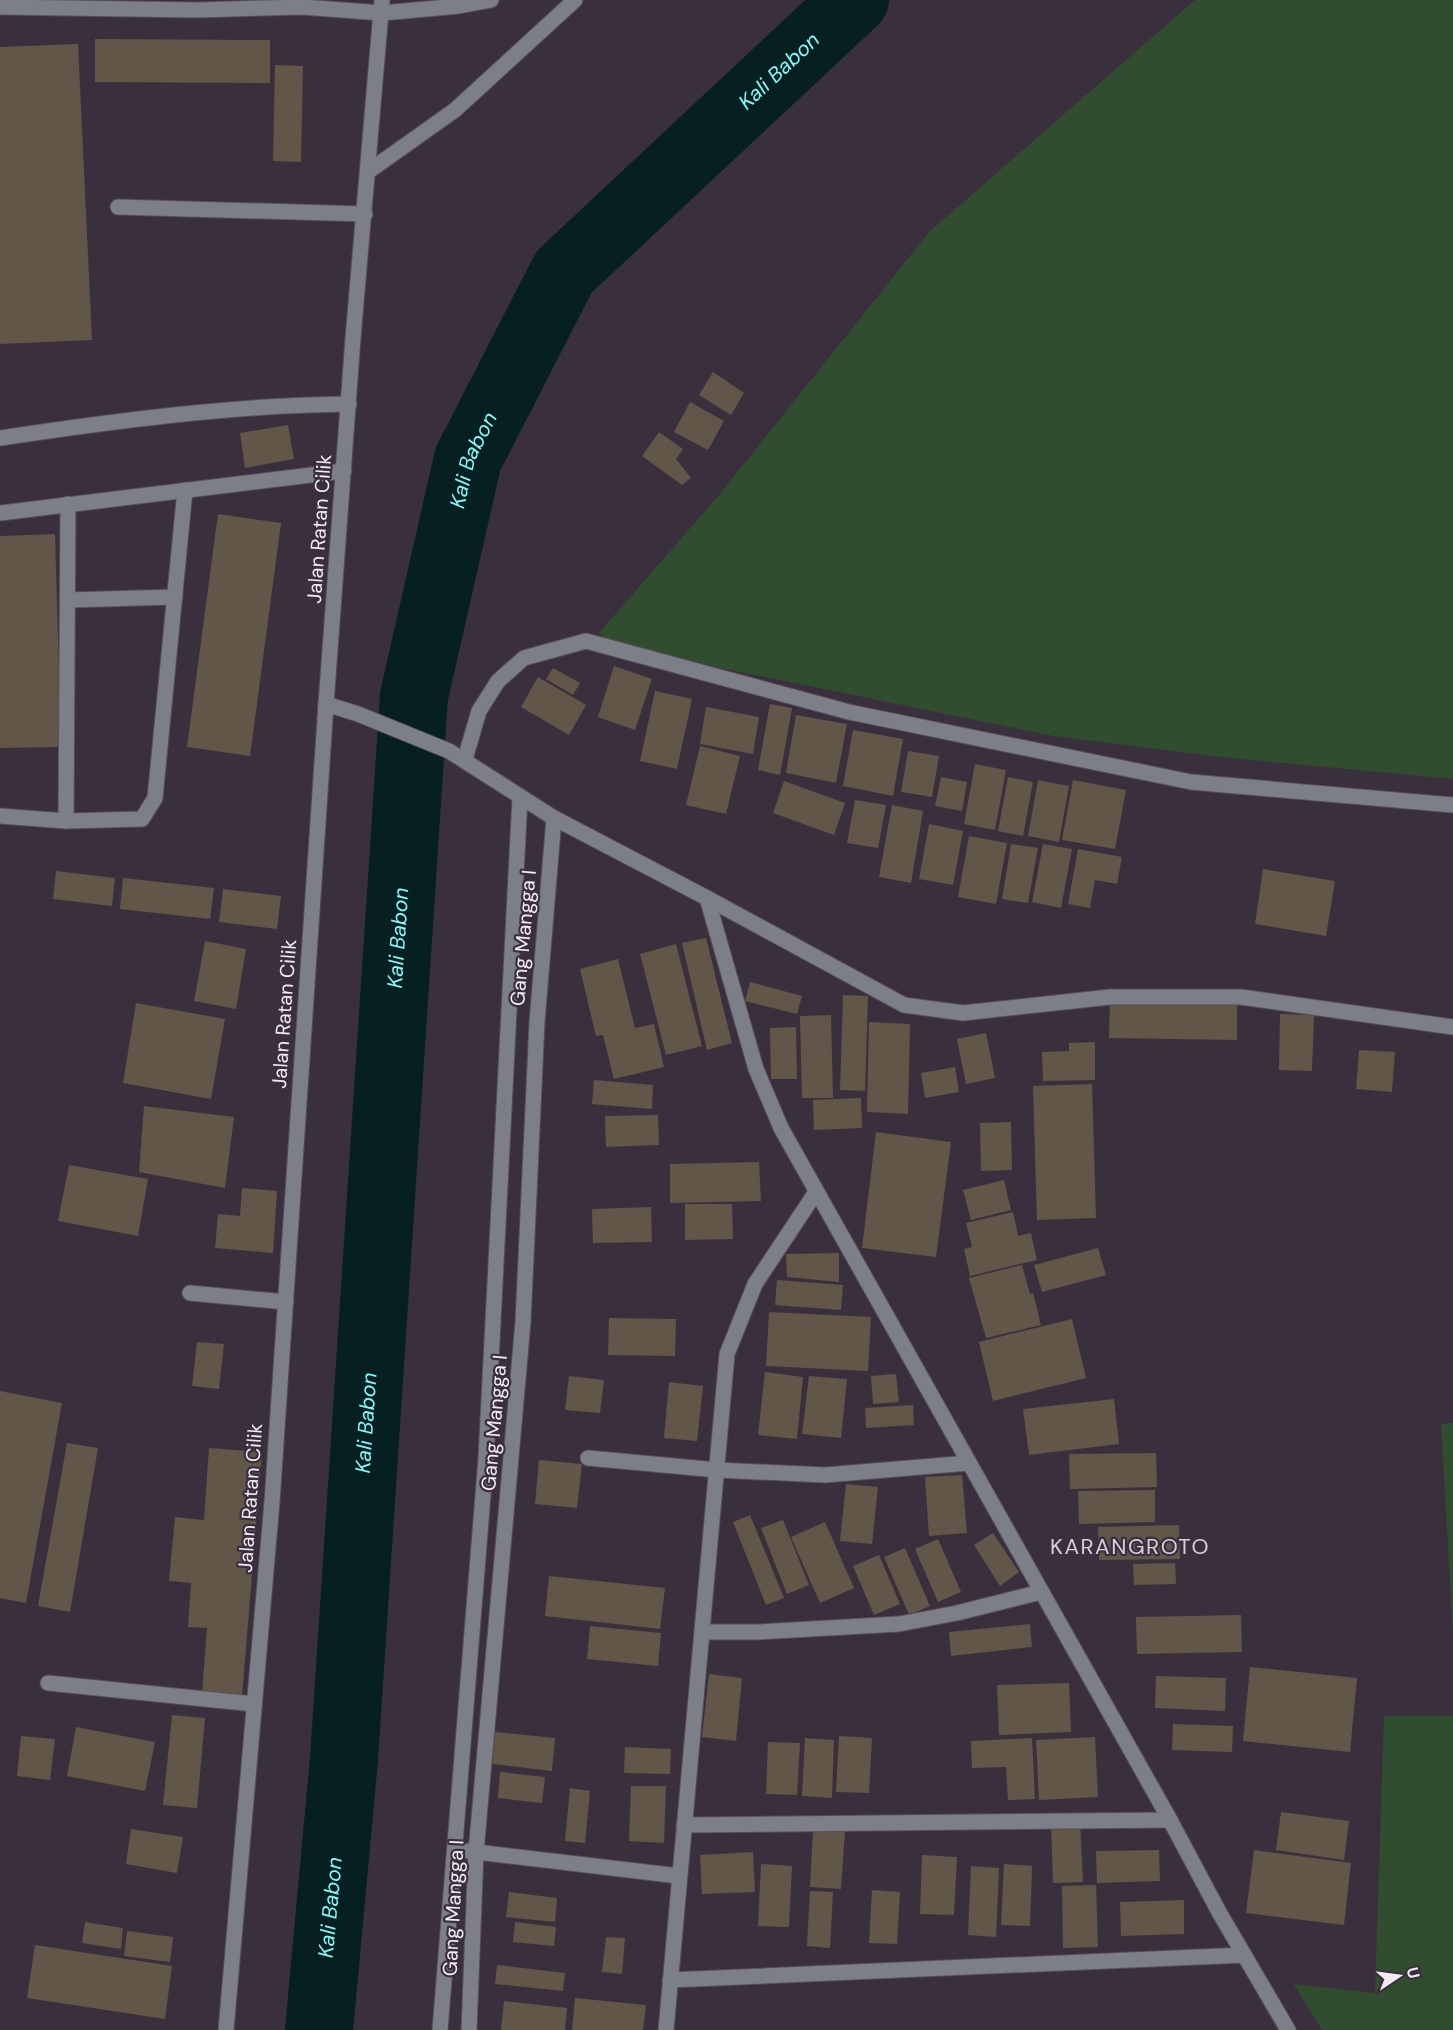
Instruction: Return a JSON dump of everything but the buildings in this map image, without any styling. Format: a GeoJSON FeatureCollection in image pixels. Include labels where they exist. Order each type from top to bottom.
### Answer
{"type":"FeatureCollection","features":[{"type":"Feature","properties":{"kind":"street"},"geometry":{"type":"LineString","coordinates":[[0,7],[197,10],[355,9],[491,0]]}},
{"type":"Feature","properties":{"kind":"street"},"geometry":{"type":"LineString","coordinates":[[369,171],[455,110],[575,0]]}},
{"type":"Feature","properties":{"kind":"street","name":"Jalan Ratan Cilik"},"geometry":{"type":"LineString","coordinates":[[226,2030],[272,1502],[326,704],[382,6]]}},
{"type":"Feature","properties":{"kind":"street"},"geometry":{"type":"LineString","coordinates":[[118,207],[365,214]]}},
{"type":"Feature","properties":{"kind":"street"},"geometry":{"type":"LineString","coordinates":[[0,438],[96,424],[295,404],[349,404]]}},
{"type":"Feature","properties":{"kind":"street"},"geometry":{"type":"LineString","coordinates":[[0,513],[344,471]]}},
{"type":"Feature","properties":{"kind":"street"},"geometry":{"type":"LineString","coordinates":[[0,816],[66,821],[142,819],[155,798],[185,490]]}},
{"type":"Feature","properties":{"kind":"street"},"geometry":{"type":"LineString","coordinates":[[66,821],[68,504]]}},
{"type":"Feature","properties":{"kind":"street"},"geometry":{"type":"LineString","coordinates":[[68,600],[175,597]]}},
{"type":"Feature","properties":{"kind":"street"},"geometry":{"type":"LineString","coordinates":[[465,759],[479,711],[498,681],[524,658],[586,641],[849,712],[1191,782],[1453,805]]}},
{"type":"Feature","properties":{"kind":"street"},"geometry":{"type":"LineString","coordinates":[[326,704],[358,714],[465,759],[554,818],[904,1005],[963,1013],[1110,996],[1241,997],[1453,1027]]}},
{"type":"Feature","properties":{"kind":"street"},"geometry":{"type":"LineString","coordinates":[[440,2030],[486,1458],[520,797]]}},
{"type":"Feature","properties":{"kind":"street","name":"Gang Mangga I"},"geometry":{"type":"LineString","coordinates":[[469,2030],[476,1852],[524,1322],[537,1022],[554,818]]}},
{"type":"Feature","properties":{"kind":"street"},"geometry":{"type":"LineString","coordinates":[[707,898],[756,1070],[781,1128],[1288,2030]]}},
{"type":"Feature","properties":{"kind":"street"},"geometry":{"type":"LineString","coordinates":[[666,2030],[727,1354],[754,1284],[816,1192]]}},
{"type":"Feature","properties":{"kind":"street"},"geometry":{"type":"LineString","coordinates":[[190,1293],[286,1302]]}},
{"type":"Feature","properties":{"kind":"street"},"geometry":{"type":"LineString","coordinates":[[588,1458],[717,1470],[825,1475],[969,1463]]}},
{"type":"Feature","properties":{"kind":"street"},"geometry":{"type":"LineString","coordinates":[[480,1537],[505,1540]]}},
{"type":"Feature","properties":{"kind":"street"},"geometry":{"type":"LineString","coordinates":[[702,1632],[759,1632],[899,1624],[957,1613],[1041,1592]]}},
{"type":"Feature","properties":{"kind":"street"},"geometry":{"type":"LineString","coordinates":[[48,1683],[254,1704]]}},
{"type":"Feature","properties":{"kind":"street"},"geometry":{"type":"LineString","coordinates":[[684,1825],[1170,1820]]}},
{"type":"Feature","properties":{"kind":"street"},"geometry":{"type":"LineString","coordinates":[[455,1850],[679,1876]]}},
{"type":"Feature","properties":{"kind":"street"},"geometry":{"type":"LineString","coordinates":[[670,1980],[1244,1955]]}},
{"type":"Feature","properties":{"kind":"green space"},"geometry":{"type":"Polygon","coordinates":[[[1195,0],[1453,0],[1453,779],[1221,757],[1054,736],[721,668],[606,640],[599,633],[719,495],[929,232],[1195,0]]]}},
{"type":"Feature","properties":{"kind":"green space"},"geometry":{"type":"Polygon","coordinates":[[[1453,1423],[1453,1633],[1441,1424],[1453,1423]]]}},
{"type":"Feature","properties":{"kind":"green space"},"geometry":{"type":"Polygon","coordinates":[[[1384,1716],[1453,1716],[1453,2030],[1322,2030],[1294,1984],[1375,1993],[1384,1716]]]}},
{"type":"Feature","properties":{"kind":"waterway","name":"Kali Babon"},"geometry":{"type":"LineString","coordinates":[[319,2030],[344,1759],[414,696],[468,459],[564,272],[855,0]]}},
{"type":"Feature","properties":{"kind":"district","name":"KARANGROTO"},"geometry":{"type":"Point","coordinates":[1130,1546]}}]}
